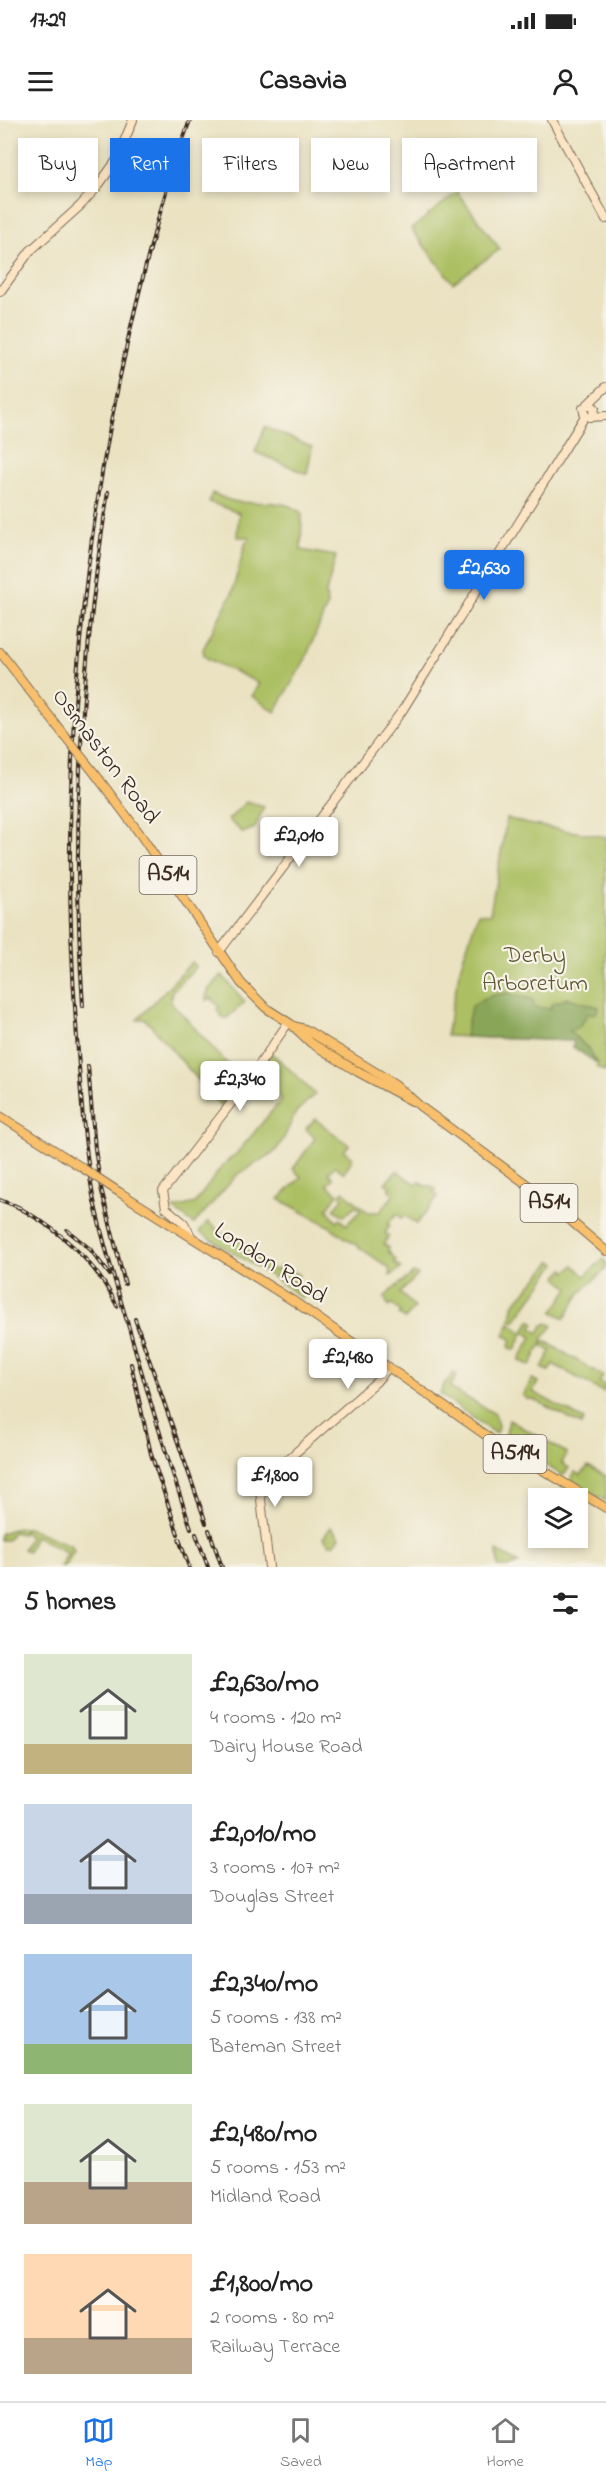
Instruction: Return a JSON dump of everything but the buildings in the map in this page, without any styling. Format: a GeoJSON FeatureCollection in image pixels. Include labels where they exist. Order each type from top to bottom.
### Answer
{"type":"FeatureCollection","features":[{"type":"Feature","properties":{"kind":"main road","name":"Osmaston Road"},"geometry":{"type":"LineString","coordinates":[[0,652],[141,834],[242,983],[266,1008],[290,1024],[305,1029],[392,1083],[412,1101],[536,1191],[606,1251]]}},
{"type":"Feature","properties":{"kind":"main road","name":"London Road"},"geometry":{"type":"LineString","coordinates":[[0,1116],[295,1302],[494,1441],[606,1508]]}},
{"type":"Feature","properties":{"kind":"street"},"geometry":{"type":"LineString","coordinates":[[0,292],[30,251],[81,206],[98,186],[116,161],[133,120]]}},
{"type":"Feature","properties":{"kind":"street"},"geometry":{"type":"LineString","coordinates":[[552,120],[606,219]]}},
{"type":"Feature","properties":{"kind":"street"},"geometry":{"type":"LineString","coordinates":[[219,952],[408,702],[604,389]]}},
{"type":"Feature","properties":{"kind":"street"},"geometry":{"type":"LineString","coordinates":[[591,410],[606,415]]}},
{"type":"Feature","properties":{"kind":"street"},"geometry":{"type":"LineString","coordinates":[[191,1236],[184,1223],[164,1204],[163,1191],[290,1024]]}},
{"type":"Feature","properties":{"kind":"street"},"geometry":{"type":"LineString","coordinates":[[269,1567],[261,1485],[267,1477],[376,1382],[389,1367]]}},
{"type":"Feature","properties":{"kind":"green space"},"geometry":{"type":"Polygon","coordinates":[[[457,192],[500,249],[453,283],[411,229],[457,192]]]}},
{"type":"Feature","properties":{"kind":"green space"},"geometry":{"type":"Polygon","coordinates":[[[265,427],[312,447],[307,474],[255,452],[265,427]]]}},
{"type":"Feature","properties":{"kind":"green space"},"geometry":{"type":"Polygon","coordinates":[[[212,493],[236,502],[272,503],[296,509],[302,514],[301,550],[336,556],[326,593],[327,606],[305,660],[275,712],[252,696],[259,683],[204,655],[203,649],[232,593],[246,541],[250,537],[237,537],[239,513],[209,502],[212,493]]]}},
{"type":"Feature","properties":{"kind":"green space"},"geometry":{"type":"Polygon","coordinates":[[[246,802],[264,807],[255,828],[243,833],[228,820],[246,802]]]}},
{"type":"Feature","properties":{"kind":"green space","name":"Derby Arboretum"},"geometry":{"type":"Polygon","coordinates":[[[507,818],[527,824],[606,837],[606,1072],[596,1067],[598,1063],[573,1047],[574,1041],[446,1036],[460,968],[478,913],[490,914],[507,818]]]}},
{"type":"Feature","properties":{"kind":"green space"},"geometry":{"type":"Polygon","coordinates":[[[192,962],[196,967],[172,991],[171,1002],[240,1078],[221,1106],[145,1019],[137,1020],[192,962]]]}},
{"type":"Feature","properties":{"kind":"green space"},"geometry":{"type":"Polygon","coordinates":[[[222,975],[245,1002],[227,1018],[223,1018],[217,1010],[219,1007],[211,998],[207,1001],[206,998],[208,990],[222,975]]]}},
{"type":"Feature","properties":{"kind":"green space"},"geometry":{"type":"Polygon","coordinates":[[[509,993],[533,1000],[535,1007],[551,1009],[551,1004],[568,998],[599,1007],[596,1013],[588,1014],[579,1027],[569,1031],[590,1050],[595,1062],[573,1047],[574,1041],[465,1037],[471,1007],[488,997],[509,993]]]}},
{"type":"Feature","properties":{"kind":"green space"},"geometry":{"type":"Polygon","coordinates":[[[271,1053],[315,1094],[296,1112],[275,1152],[237,1175],[194,1224],[173,1209],[195,1203],[223,1165],[237,1153],[282,1099],[253,1076],[271,1053]]]}},
{"type":"Feature","properties":{"kind":"green space"},"geometry":{"type":"Polygon","coordinates":[[[315,1119],[349,1145],[344,1151],[353,1158],[344,1173],[335,1166],[328,1173],[333,1178],[327,1185],[338,1194],[327,1209],[337,1221],[340,1219],[346,1225],[361,1210],[355,1206],[344,1216],[334,1209],[343,1198],[340,1195],[343,1191],[368,1212],[380,1212],[394,1194],[389,1190],[391,1187],[385,1183],[397,1171],[416,1184],[419,1181],[425,1186],[432,1186],[436,1189],[434,1192],[438,1196],[417,1224],[405,1216],[402,1218],[396,1214],[388,1224],[390,1226],[385,1233],[389,1236],[384,1244],[396,1260],[394,1262],[401,1268],[390,1276],[389,1268],[327,1225],[279,1199],[301,1177],[293,1169],[315,1138],[306,1129],[315,1119]]]}},
{"type":"Feature","properties":{"kind":"green space"},"geometry":{"type":"Polygon","coordinates":[[[208,1221],[229,1240],[238,1239],[246,1244],[247,1250],[276,1271],[282,1265],[299,1275],[293,1283],[305,1293],[301,1298],[275,1278],[199,1232],[208,1221]]]}},
{"type":"Feature","properties":{"kind":"green space"},"geometry":{"type":"Polygon","coordinates":[[[603,1259],[606,1262],[606,1269],[580,1293],[565,1318],[553,1312],[569,1288],[557,1278],[564,1269],[567,1272],[574,1265],[585,1276],[603,1259]]]}},
{"type":"Feature","properties":{"kind":"green space"},"geometry":{"type":"Polygon","coordinates":[[[552,1261],[556,1264],[514,1322],[511,1320],[513,1305],[552,1261]]]}},
{"type":"Feature","properties":{"kind":"green space"},"geometry":{"type":"Polygon","coordinates":[[[413,1273],[418,1275],[400,1293],[415,1307],[405,1319],[392,1304],[389,1306],[384,1298],[413,1273]]]}},
{"type":"Feature","properties":{"kind":"green space"},"geometry":{"type":"Polygon","coordinates":[[[530,1320],[535,1323],[532,1329],[539,1333],[543,1325],[548,1323],[553,1326],[542,1339],[530,1366],[519,1360],[532,1337],[524,1332],[530,1320]]]}},
{"type":"Feature","properties":{"kind":"green space"},"geometry":{"type":"Polygon","coordinates":[[[510,1323],[523,1333],[515,1350],[509,1347],[512,1340],[504,1335],[510,1323]]]}},
{"type":"Feature","properties":{"kind":"green space"},"geometry":{"type":"Polygon","coordinates":[[[545,1341],[603,1376],[599,1382],[606,1386],[603,1392],[553,1364],[549,1371],[542,1368],[551,1351],[542,1346],[545,1341]]]}},
{"type":"Feature","properties":{"kind":"green space"},"geometry":{"type":"Polygon","coordinates":[[[454,1373],[457,1375],[450,1388],[495,1414],[498,1426],[496,1434],[440,1394],[445,1383],[454,1373]]]}},
{"type":"Feature","properties":{"kind":"green space"},"geometry":{"type":"Polygon","coordinates":[[[532,1379],[538,1382],[533,1392],[584,1420],[581,1425],[523,1396],[532,1379]]]}},
{"type":"Feature","properties":{"kind":"green space"},"geometry":{"type":"Polygon","coordinates":[[[509,1420],[567,1453],[562,1463],[569,1468],[563,1476],[505,1439],[509,1420]]]}},
{"type":"Feature","properties":{"kind":"green space"},"geometry":{"type":"Polygon","coordinates":[[[588,1466],[606,1476],[606,1501],[588,1491],[588,1488],[583,1488],[570,1481],[575,1472],[581,1475],[588,1466]]]}},
{"type":"Feature","properties":{"kind":"green space"},"geometry":{"type":"Polygon","coordinates":[[[331,1527],[340,1537],[335,1544],[330,1544],[323,1538],[331,1527]]]}},
{"type":"Feature","properties":{"kind":"green space"},"geometry":{"type":"Polygon","coordinates":[[[29,1528],[72,1546],[74,1551],[65,1566],[60,1566],[68,1553],[35,1536],[28,1552],[23,1549],[29,1538],[24,1531],[22,1534],[13,1532],[7,1540],[0,1540],[0,1534],[4,1532],[29,1528]]]}},
{"type":"Feature","properties":{"kind":"green space"},"geometry":{"type":"Polygon","coordinates":[[[497,1551],[519,1563],[511,1567],[498,1567],[497,1551]]]}},
{"type":"Feature","properties":{"kind":"railway"},"geometry":{"type":"LineString","coordinates":[[190,120],[164,200],[135,308],[111,420],[97,505],[85,591],[77,677],[70,850],[71,936],[80,1088],[93,1196],[143,1378],[191,1528]]}},
{"type":"Feature","properties":{"kind":"railway"},"geometry":{"type":"LineString","coordinates":[[83,1006],[78,877],[81,748],[91,620],[108,492]]}},
{"type":"Feature","properties":{"kind":"railway"},"geometry":{"type":"LineString","coordinates":[[88,1066],[95,1149],[101,1188],[125,1284]]}},
{"type":"Feature","properties":{"kind":"railway"},"geometry":{"type":"LineString","coordinates":[[0,1200],[21,1208]]}},
{"type":"Feature","properties":{"kind":"railway"},"geometry":{"type":"LineString","coordinates":[[14,1205],[46,1224],[74,1247],[98,1274],[117,1306]]}},
{"type":"Feature","properties":{"kind":"railway"},"geometry":{"type":"LineString","coordinates":[[67,1230],[90,1249],[110,1275]]}},
{"type":"Feature","properties":{"kind":"railway"},"geometry":{"type":"LineString","coordinates":[[135,1319],[206,1523]]}},
{"type":"Feature","properties":{"kind":"railway"},"geometry":{"type":"LineString","coordinates":[[131,1364],[151,1454],[178,1534]]}},
{"type":"Feature","properties":{"kind":"railway"},"geometry":{"type":"LineString","coordinates":[[209,1530],[222,1567]]}},
{"type":"Feature","properties":{"kind":"railway"},"geometry":{"type":"LineString","coordinates":[[196,1534],[208,1567]]}},
{"type":"Feature","properties":{"kind":"railway"},"geometry":{"type":"LineString","coordinates":[[179,1539],[189,1567]]}}]}
